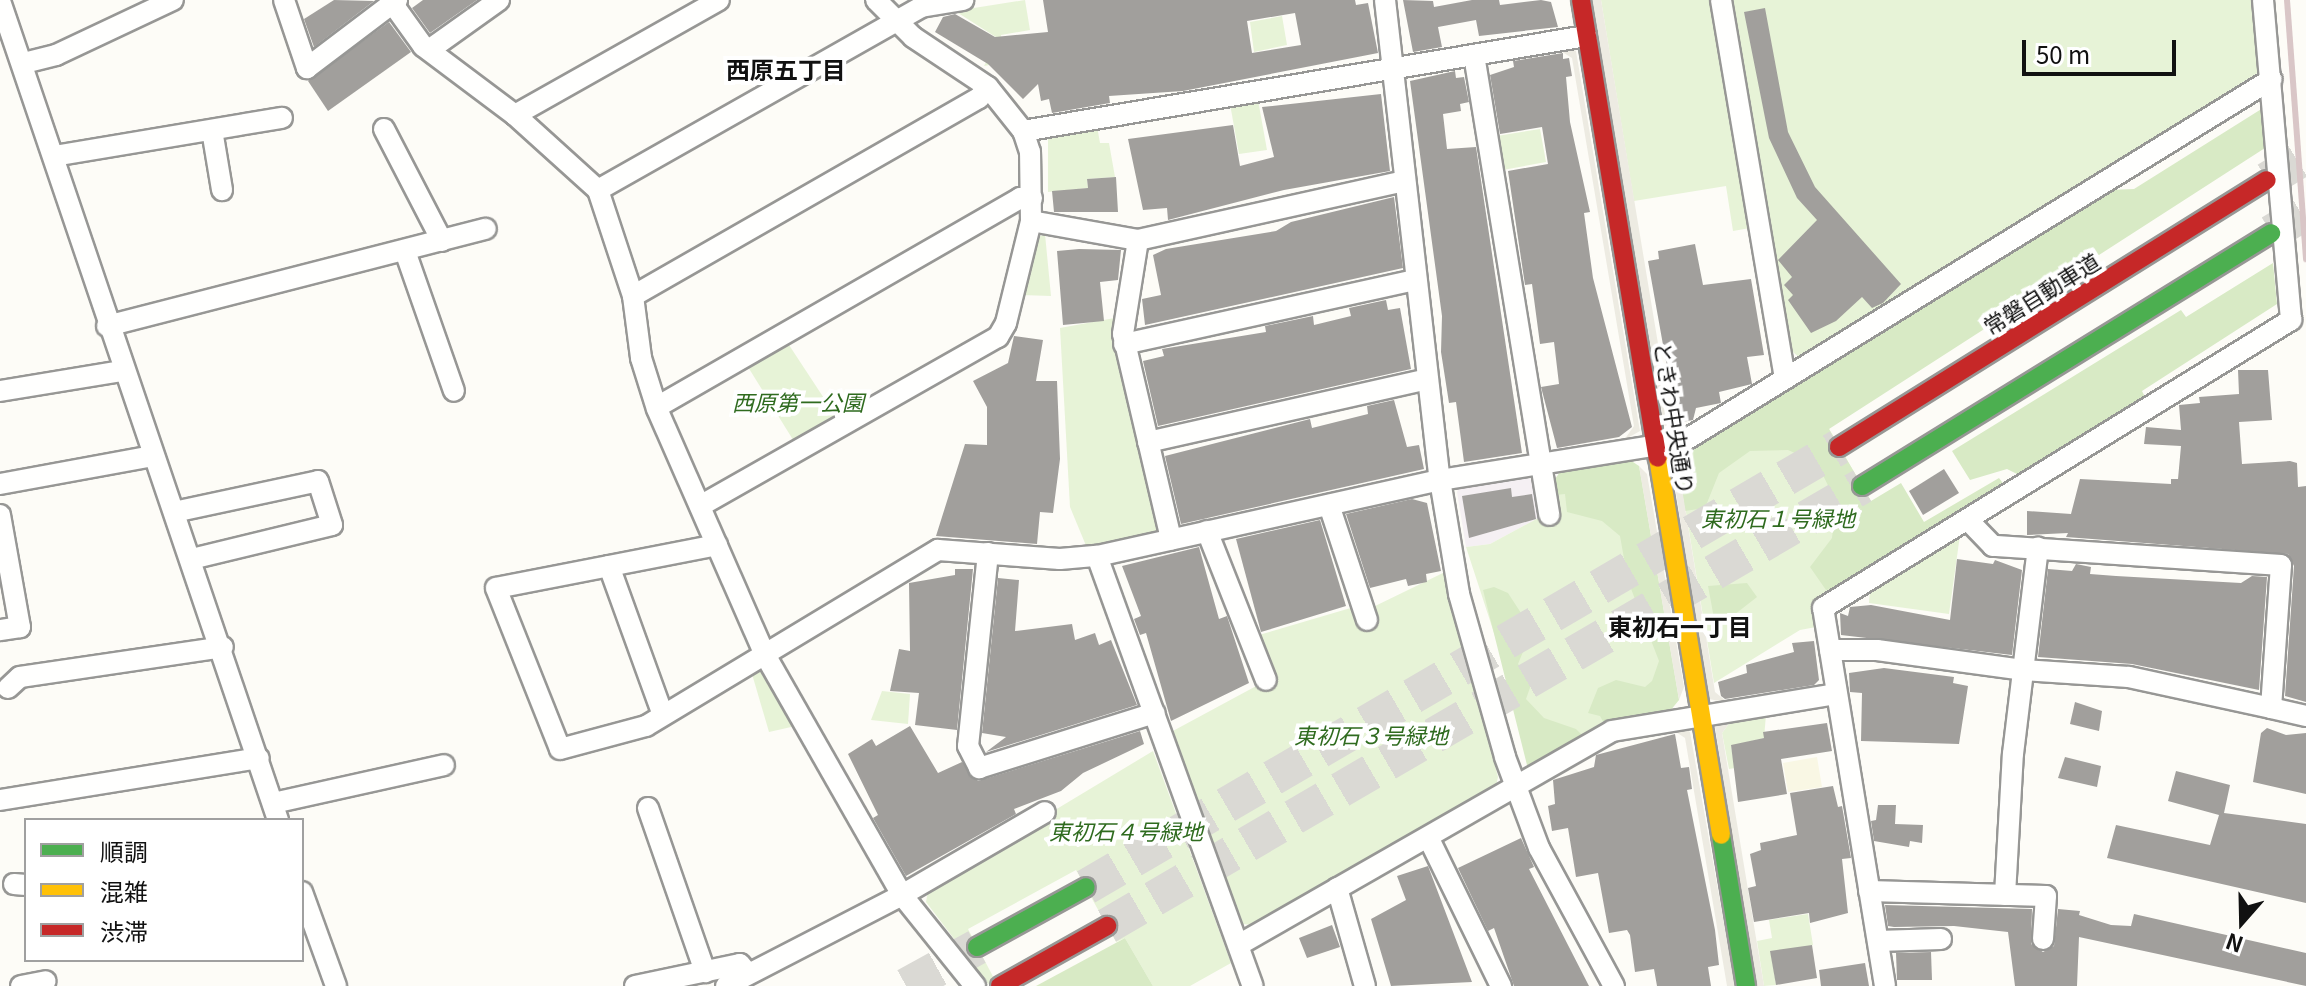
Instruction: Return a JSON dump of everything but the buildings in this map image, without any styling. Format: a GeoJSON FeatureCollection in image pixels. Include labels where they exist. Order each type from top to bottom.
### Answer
{"type":"FeatureCollection","features":[{"type":"Feature","properties":{"kind":"main road","name":"ときわ中央通り"},"geometry":{"type":"LineString","coordinates":[[1581,0],[1746,986]]}},
{"type":"Feature","properties":{"kind":"main road","name":"常磐自動車道"},"geometry":{"type":"LineString","coordinates":[[1839,447],[2267,180]]}},
{"type":"Feature","properties":{"kind":"main road"},"geometry":{"type":"LineString","coordinates":[[1862,486],[2271,233]]}},
{"type":"Feature","properties":{"kind":"main road"},"geometry":{"type":"LineString","coordinates":[[977,947],[1086,887]]}},
{"type":"Feature","properties":{"kind":"main road"},"geometry":{"type":"LineString","coordinates":[[1000,986],[1107,926]]}},
{"type":"Feature","properties":{"kind":"street"},"geometry":{"type":"LineString","coordinates":[[284,0],[307,68],[393,1],[429,50],[515,115],[598,190],[633,296],[641,358],[657,407],[764,653],[902,895],[975,986]]}},
{"type":"Feature","properties":{"kind":"street"},"geometry":{"type":"LineString","coordinates":[[429,50],[499,0]]}},
{"type":"Feature","properties":{"kind":"street"},"geometry":{"type":"LineString","coordinates":[[515,115],[719,0]]}},
{"type":"Feature","properties":{"kind":"street"},"geometry":{"type":"LineString","coordinates":[[700,506],[998,337],[1031,221],[1030,152],[1023,131],[988,87],[898,22],[876,0]]}},
{"type":"Feature","properties":{"kind":"street"},"geometry":{"type":"LineString","coordinates":[[598,190],[921,7],[963,0]]}},
{"type":"Feature","properties":{"kind":"street"},"geometry":{"type":"LineString","coordinates":[[1385,0],[1440,480],[1459,594],[1516,788],[1539,848],[1614,986]]}},
{"type":"Feature","properties":{"kind":"street"},"geometry":{"type":"LineString","coordinates":[[1721,0],[1785,379]]}},
{"type":"Feature","properties":{"kind":"street"},"geometry":{"type":"LineString","coordinates":[[1885,986],[1823,608],[1969,521],[2291,320],[2263,0]]}},
{"type":"Feature","properties":{"kind":"street"},"geometry":{"type":"LineString","coordinates":[[0,1],[24,63],[122,371],[223,647],[275,811],[444,765]]}},
{"type":"Feature","properties":{"kind":"street"},"geometry":{"type":"LineString","coordinates":[[24,63],[56,55],[167,1]]}},
{"type":"Feature","properties":{"kind":"street"},"geometry":{"type":"LineString","coordinates":[[1023,131],[1586,36]]}},
{"type":"Feature","properties":{"kind":"street"},"geometry":{"type":"LineString","coordinates":[[1474,55],[1549,515]]}},
{"type":"Feature","properties":{"kind":"street"},"geometry":{"type":"LineString","coordinates":[[717,545],[496,588],[560,749],[646,726],[938,550],[1060,559],[1097,556],[1440,480],[1684,441],[2272,79]]}},
{"type":"Feature","properties":{"kind":"street"},"geometry":{"type":"LineString","coordinates":[[633,296],[979,98],[988,87]]}},
{"type":"Feature","properties":{"kind":"street"},"geometry":{"type":"LineString","coordinates":[[54,156],[282,118]]}},
{"type":"Feature","properties":{"kind":"street"},"geometry":{"type":"LineString","coordinates":[[384,129],[442,241]]}},
{"type":"Feature","properties":{"kind":"street"},"geometry":{"type":"LineString","coordinates":[[212,130],[222,190]]}},
{"type":"Feature","properties":{"kind":"street"},"geometry":{"type":"LineString","coordinates":[[1031,221],[1138,240],[1405,181]]}},
{"type":"Feature","properties":{"kind":"street"},"geometry":{"type":"LineString","coordinates":[[657,407],[1020,198],[1032,198]]}},
{"type":"Feature","properties":{"kind":"street"},"geometry":{"type":"LineString","coordinates":[[107,326],[486,229]]}},
{"type":"Feature","properties":{"kind":"street"},"geometry":{"type":"LineString","coordinates":[[1138,240],[1124,344],[1171,539]]}},
{"type":"Feature","properties":{"kind":"street"},"geometry":{"type":"LineString","coordinates":[[405,251],[454,391]]}},
{"type":"Feature","properties":{"kind":"street"},"geometry":{"type":"LineString","coordinates":[[1124,344],[1416,280]]}},
{"type":"Feature","properties":{"kind":"street"},"geometry":{"type":"LineString","coordinates":[[0,391],[122,371]]}},
{"type":"Feature","properties":{"kind":"street"},"geometry":{"type":"LineString","coordinates":[[1148,442],[1428,379]]}},
{"type":"Feature","properties":{"kind":"street"},"geometry":{"type":"LineString","coordinates":[[0,484],[153,456]]}},
{"type":"Feature","properties":{"kind":"street"},"geometry":{"type":"LineString","coordinates":[[174,512],[318,481],[332,525],[191,559]]}},
{"type":"Feature","properties":{"kind":"street"},"geometry":{"type":"LineString","coordinates":[[1329,505],[1367,620]]}},
{"type":"Feature","properties":{"kind":"street"},"geometry":{"type":"LineString","coordinates":[[0,515],[20,627],[0,630]]}},
{"type":"Feature","properties":{"kind":"street"},"geometry":{"type":"LineString","coordinates":[[1969,521],[1993,546],[2281,565],[2271,708]]}},
{"type":"Feature","properties":{"kind":"street"},"geometry":{"type":"LineString","coordinates":[[1207,531],[1266,680]]}},
{"type":"Feature","properties":{"kind":"street"},"geometry":{"type":"LineString","coordinates":[[2005,895],[2023,670],[2038,548]]}},
{"type":"Feature","properties":{"kind":"street"},"geometry":{"type":"LineString","coordinates":[[988,553],[968,746],[979,768],[1155,713]]}},
{"type":"Feature","properties":{"kind":"street"},"geometry":{"type":"LineString","coordinates":[[1097,556],[1242,943],[1253,986]]}},
{"type":"Feature","properties":{"kind":"street"},"geometry":{"type":"LineString","coordinates":[[609,566],[663,715]]}},
{"type":"Feature","properties":{"kind":"street"},"geometry":{"type":"LineString","coordinates":[[8,688],[20,677],[223,647]]}},
{"type":"Feature","properties":{"kind":"street"},"geometry":{"type":"LineString","coordinates":[[1830,650],[1877,650],[2023,670],[2129,677],[2306,716]]}},
{"type":"Feature","properties":{"kind":"street"},"geometry":{"type":"LineString","coordinates":[[1242,943],[1429,839],[1612,731],[1836,694]]}},
{"type":"Feature","properties":{"kind":"street"},"geometry":{"type":"LineString","coordinates":[[0,800],[259,758]]}},
{"type":"Feature","properties":{"kind":"street"},"geometry":{"type":"LineString","coordinates":[[648,808],[705,972]]}},
{"type":"Feature","properties":{"kind":"street"},"geometry":{"type":"LineString","coordinates":[[726,986],[902,895],[1045,812]]}},
{"type":"Feature","properties":{"kind":"street"},"geometry":{"type":"LineString","coordinates":[[1429,839],[1501,986]]}},
{"type":"Feature","properties":{"kind":"street"},"geometry":{"type":"LineString","coordinates":[[1337,888],[1365,986]]}},
{"type":"Feature","properties":{"kind":"street"},"geometry":{"type":"LineString","coordinates":[[1869,891],[2046,896],[2043,939]]}},
{"type":"Feature","properties":{"kind":"street"},"geometry":{"type":"LineString","coordinates":[[304,898],[336,986]]}},
{"type":"Feature","properties":{"kind":"street"},"geometry":{"type":"LineString","coordinates":[[1878,941],[1941,939]]}},
{"type":"Feature","properties":{"kind":"street"},"geometry":{"type":"LineString","coordinates":[[635,986],[740,964],[748,974]]}},
{"type":"Feature","properties":{"kind":"street"},"geometry":{"type":"LineString","coordinates":[[21,986],[46,981]]}},
{"type":"Feature","properties":{"kind":"shaded area"},"geometry":{"type":"Polygon","coordinates":[[[1592,0],[1601,0],[1671,422],[1685,433],[1664,425],[1592,0]]]}},
{"type":"Feature","properties":{"kind":"shaded area"},"geometry":{"type":"Polygon","coordinates":[[[1570,48],[1576,51],[1640,431],[1624,440],[1634,426],[1572,58],[1559,50],[1570,48]]]}},
{"type":"Feature","properties":{"kind":"shaded area"},"geometry":{"type":"Polygon","coordinates":[[[1677,458],[1715,692],[1727,702],[1708,699],[1672,467],[1677,458]]]}},
{"type":"Feature","properties":{"kind":"shaded area"},"geometry":{"type":"Polygon","coordinates":[[[1639,466],[1647,474],[1684,687],[1679,700],[1639,466]]]}},
{"type":"Feature","properties":{"kind":"shaded area"},"geometry":{"type":"Polygon","coordinates":[[[1524,475],[1537,484],[1542,516],[1490,544],[1466,547],[1457,492],[1461,485],[1524,475]]]}},
{"type":"Feature","properties":{"kind":"shaded area"},"geometry":{"type":"Polygon","coordinates":[[[1731,721],[1722,733],[1764,986],[1756,986],[1715,727],[1731,721]]]}},
{"type":"Feature","properties":{"kind":"shaded area"},"geometry":{"type":"Polygon","coordinates":[[[1673,730],[1690,732],[1735,986],[1727,986],[1685,738],[1673,730]]]}},
{"type":"Feature","properties":{"kind":"shaded area"},"geometry":{"type":"Polygon","coordinates":[[[1817,757],[1822,787],[1788,792],[1783,763],[1817,757]]]}},
{"type":"Feature","properties":{"kind":"green space"},"geometry":{"type":"Polygon","coordinates":[[[1025,0],[1030,30],[1001,35],[1005,62],[984,66],[999,39],[955,11],[1025,0]]]}},
{"type":"Feature","properties":{"kind":"green space"},"geometry":{"type":"Polygon","coordinates":[[[1601,0],[1712,0],[1750,228],[1733,231],[1726,186],[1634,201],[1601,0]]]}},
{"type":"Feature","properties":{"kind":"green space"},"geometry":{"type":"Polygon","coordinates":[[[1730,0],[2254,0],[2259,72],[1800,358],[1787,347],[1730,0]]]}},
{"type":"Feature","properties":{"kind":"green space"},"geometry":{"type":"Polygon","coordinates":[[[1282,16],[1287,45],[1254,52],[1250,22],[1282,16]]]}},
{"type":"Feature","properties":{"kind":"green space"},"geometry":{"type":"Polygon","coordinates":[[[1258,100],[1267,150],[1239,154],[1230,104],[1258,100]]]}},
{"type":"Feature","properties":{"kind":"green space"},"geometry":{"type":"Polygon","coordinates":[[[2263,108],[2265,148],[1829,429],[1871,501],[1901,483],[1924,522],[1999,478],[2005,486],[1838,588],[1826,590],[1810,567],[1832,538],[1836,502],[1820,469],[1806,458],[1788,450],[1750,451],[1719,473],[1705,508],[1685,511],[1677,458],[1682,453],[2109,190],[2134,189],[2263,108]]]}},
{"type":"Feature","properties":{"kind":"green space"},"geometry":{"type":"Polygon","coordinates":[[[1097,126],[1100,143],[1109,143],[1115,177],[1087,179],[1088,188],[1048,192],[1048,134],[1097,126]]]}},
{"type":"Feature","properties":{"kind":"green space"},"geometry":{"type":"Polygon","coordinates":[[[1540,129],[1546,162],[1503,170],[1497,136],[1540,129]]]}},
{"type":"Feature","properties":{"kind":"green space"},"geometry":{"type":"Polygon","coordinates":[[[1045,234],[1051,296],[1021,295],[1036,238],[1045,234]]]}},
{"type":"Feature","properties":{"kind":"green space"},"geometry":{"type":"Polygon","coordinates":[[[2273,263],[2277,304],[2142,391],[2147,401],[2021,476],[2007,469],[1970,480],[1952,451],[2181,310],[2186,317],[2273,263]]]}},
{"type":"Feature","properties":{"kind":"green space"},"geometry":{"type":"Polygon","coordinates":[[[1120,317],[1162,527],[1159,533],[1087,548],[1070,507],[1060,328],[1120,317]]]}},
{"type":"Feature","properties":{"kind":"green space","name":"西原第一公園"},"geometry":{"type":"Polygon","coordinates":[[[789,345],[837,418],[795,443],[748,367],[789,345]]]}},
{"type":"Feature","properties":{"kind":"green space","name":"東初石１号緑地"},"geometry":{"type":"Polygon","coordinates":[[[1800,379],[1900,551],[1812,604],[1816,627],[1800,630],[1714,683],[1677,458],[1800,379]]]}},
{"type":"Feature","properties":{"kind":"green space"},"geometry":{"type":"Polygon","coordinates":[[[1627,458],[1639,466],[1679,700],[1670,711],[1606,727],[1600,716],[1588,713],[1598,688],[1616,680],[1645,687],[1652,681],[1659,661],[1628,581],[1620,536],[1602,521],[1567,512],[1565,494],[1555,495],[1553,482],[1562,469],[1627,458]]]}},
{"type":"Feature","properties":{"kind":"green space"},"geometry":{"type":"Polygon","coordinates":[[[1639,466],[1679,700],[1538,768],[1466,547],[1490,544],[1542,516],[1553,482],[1639,466]]]}},
{"type":"Feature","properties":{"kind":"green space"},"geometry":{"type":"Polygon","coordinates":[[[1960,535],[1949,614],[1869,603],[1870,590],[1960,535]]]}},
{"type":"Feature","properties":{"kind":"green space","name":"東初石３号緑地"},"geometry":{"type":"Polygon","coordinates":[[[1445,572],[1498,777],[1495,790],[1260,926],[1243,924],[1171,732],[1275,676],[1259,635],[1354,607],[1371,608],[1445,572]]]}},
{"type":"Feature","properties":{"kind":"green space"},"geometry":{"type":"Polygon","coordinates":[[[1747,583],[1757,597],[1716,629],[1708,586],[1747,583]]]}},
{"type":"Feature","properties":{"kind":"green space"},"geometry":{"type":"Polygon","coordinates":[[[1494,587],[1508,593],[1532,630],[1518,664],[1532,682],[1526,699],[1544,718],[1576,729],[1586,739],[1528,769],[1483,590],[1494,587]]]}},
{"type":"Feature","properties":{"kind":"green space"},"geometry":{"type":"Polygon","coordinates":[[[763,667],[800,725],[769,732],[752,674],[763,667]]]}},
{"type":"Feature","properties":{"kind":"green space"},"geometry":{"type":"Polygon","coordinates":[[[882,691],[910,694],[908,724],[871,720],[882,691]]]}},
{"type":"Feature","properties":{"kind":"green space"},"geometry":{"type":"Polygon","coordinates":[[[1766,715],[1764,738],[1731,746],[1735,768],[1729,769],[1722,733],[1731,721],[1766,715]]]}},
{"type":"Feature","properties":{"kind":"green space","name":"東初石４号緑地"},"geometry":{"type":"Polygon","coordinates":[[[1153,751],[1231,963],[1190,986],[1153,986],[1125,938],[1116,942],[1076,870],[968,929],[998,986],[990,986],[926,902],[929,886],[1153,751]]]}},
{"type":"Feature","properties":{"kind":"green space"},"geometry":{"type":"Polygon","coordinates":[[[1808,914],[1813,945],[1772,956],[1776,985],[1764,986],[1757,941],[1772,938],[1769,920],[1808,914]]]}},
{"type":"Feature","properties":{"kind":"green space"},"geometry":{"type":"Polygon","coordinates":[[[1125,938],[1153,986],[1036,986],[1125,938]]]}},
{"type":"Feature","properties":{"kind":"tunnel"},"geometry":{"type":"LineString","coordinates":[[2267,180],[2306,156]]}},
{"type":"Feature","properties":{"kind":"tunnel"},"geometry":{"type":"LineString","coordinates":[[2271,233],[2306,212]]}},
{"type":"Feature","properties":{"kind":"tunnel"},"geometry":{"type":"LineString","coordinates":[[1086,887],[1839,447]]}},
{"type":"Feature","properties":{"kind":"tunnel"},"geometry":{"type":"LineString","coordinates":[[1107,926],[1862,486]]}},
{"type":"Feature","properties":{"kind":"tunnel"},"geometry":{"type":"LineString","coordinates":[[906,986],[977,947]]}},
{"type":"Feature","properties":{"kind":"railway"},"geometry":{"type":"LineString","coordinates":[[2287,0],[2306,259]]}},
{"type":"Feature","properties":{"kind":"traffic: fast"},"geometry":{"type":"LineString","coordinates":[[1862,486],[2271,233]]}},
{"type":"Feature","properties":{"kind":"traffic: fast"},"geometry":{"type":"LineString","coordinates":[[1721,835],[1746,986]]}},
{"type":"Feature","properties":{"kind":"traffic: fast"},"geometry":{"type":"LineString","coordinates":[[977,947],[1086,887]]}},
{"type":"Feature","properties":{"kind":"traffic: slow"},"geometry":{"type":"LineString","coordinates":[[1658,458],[1721,835]]}},
{"type":"Feature","properties":{"kind":"traffic: jam"},"geometry":{"type":"LineString","coordinates":[[1581,0],[1658,458]]}},
{"type":"Feature","properties":{"kind":"traffic: jam"},"geometry":{"type":"LineString","coordinates":[[1839,447],[2267,180]]}},
{"type":"Feature","properties":{"kind":"traffic: jam"},"geometry":{"type":"LineString","coordinates":[[1000,986],[1107,926]]}},
{"type":"Feature","properties":{"kind":"district","name":"西原五丁目"},"geometry":{"type":"Point","coordinates":[786,69]}},
{"type":"Feature","properties":{"kind":"district","name":"東初石一丁目"},"geometry":{"type":"Point","coordinates":[1680,626]}}]}
